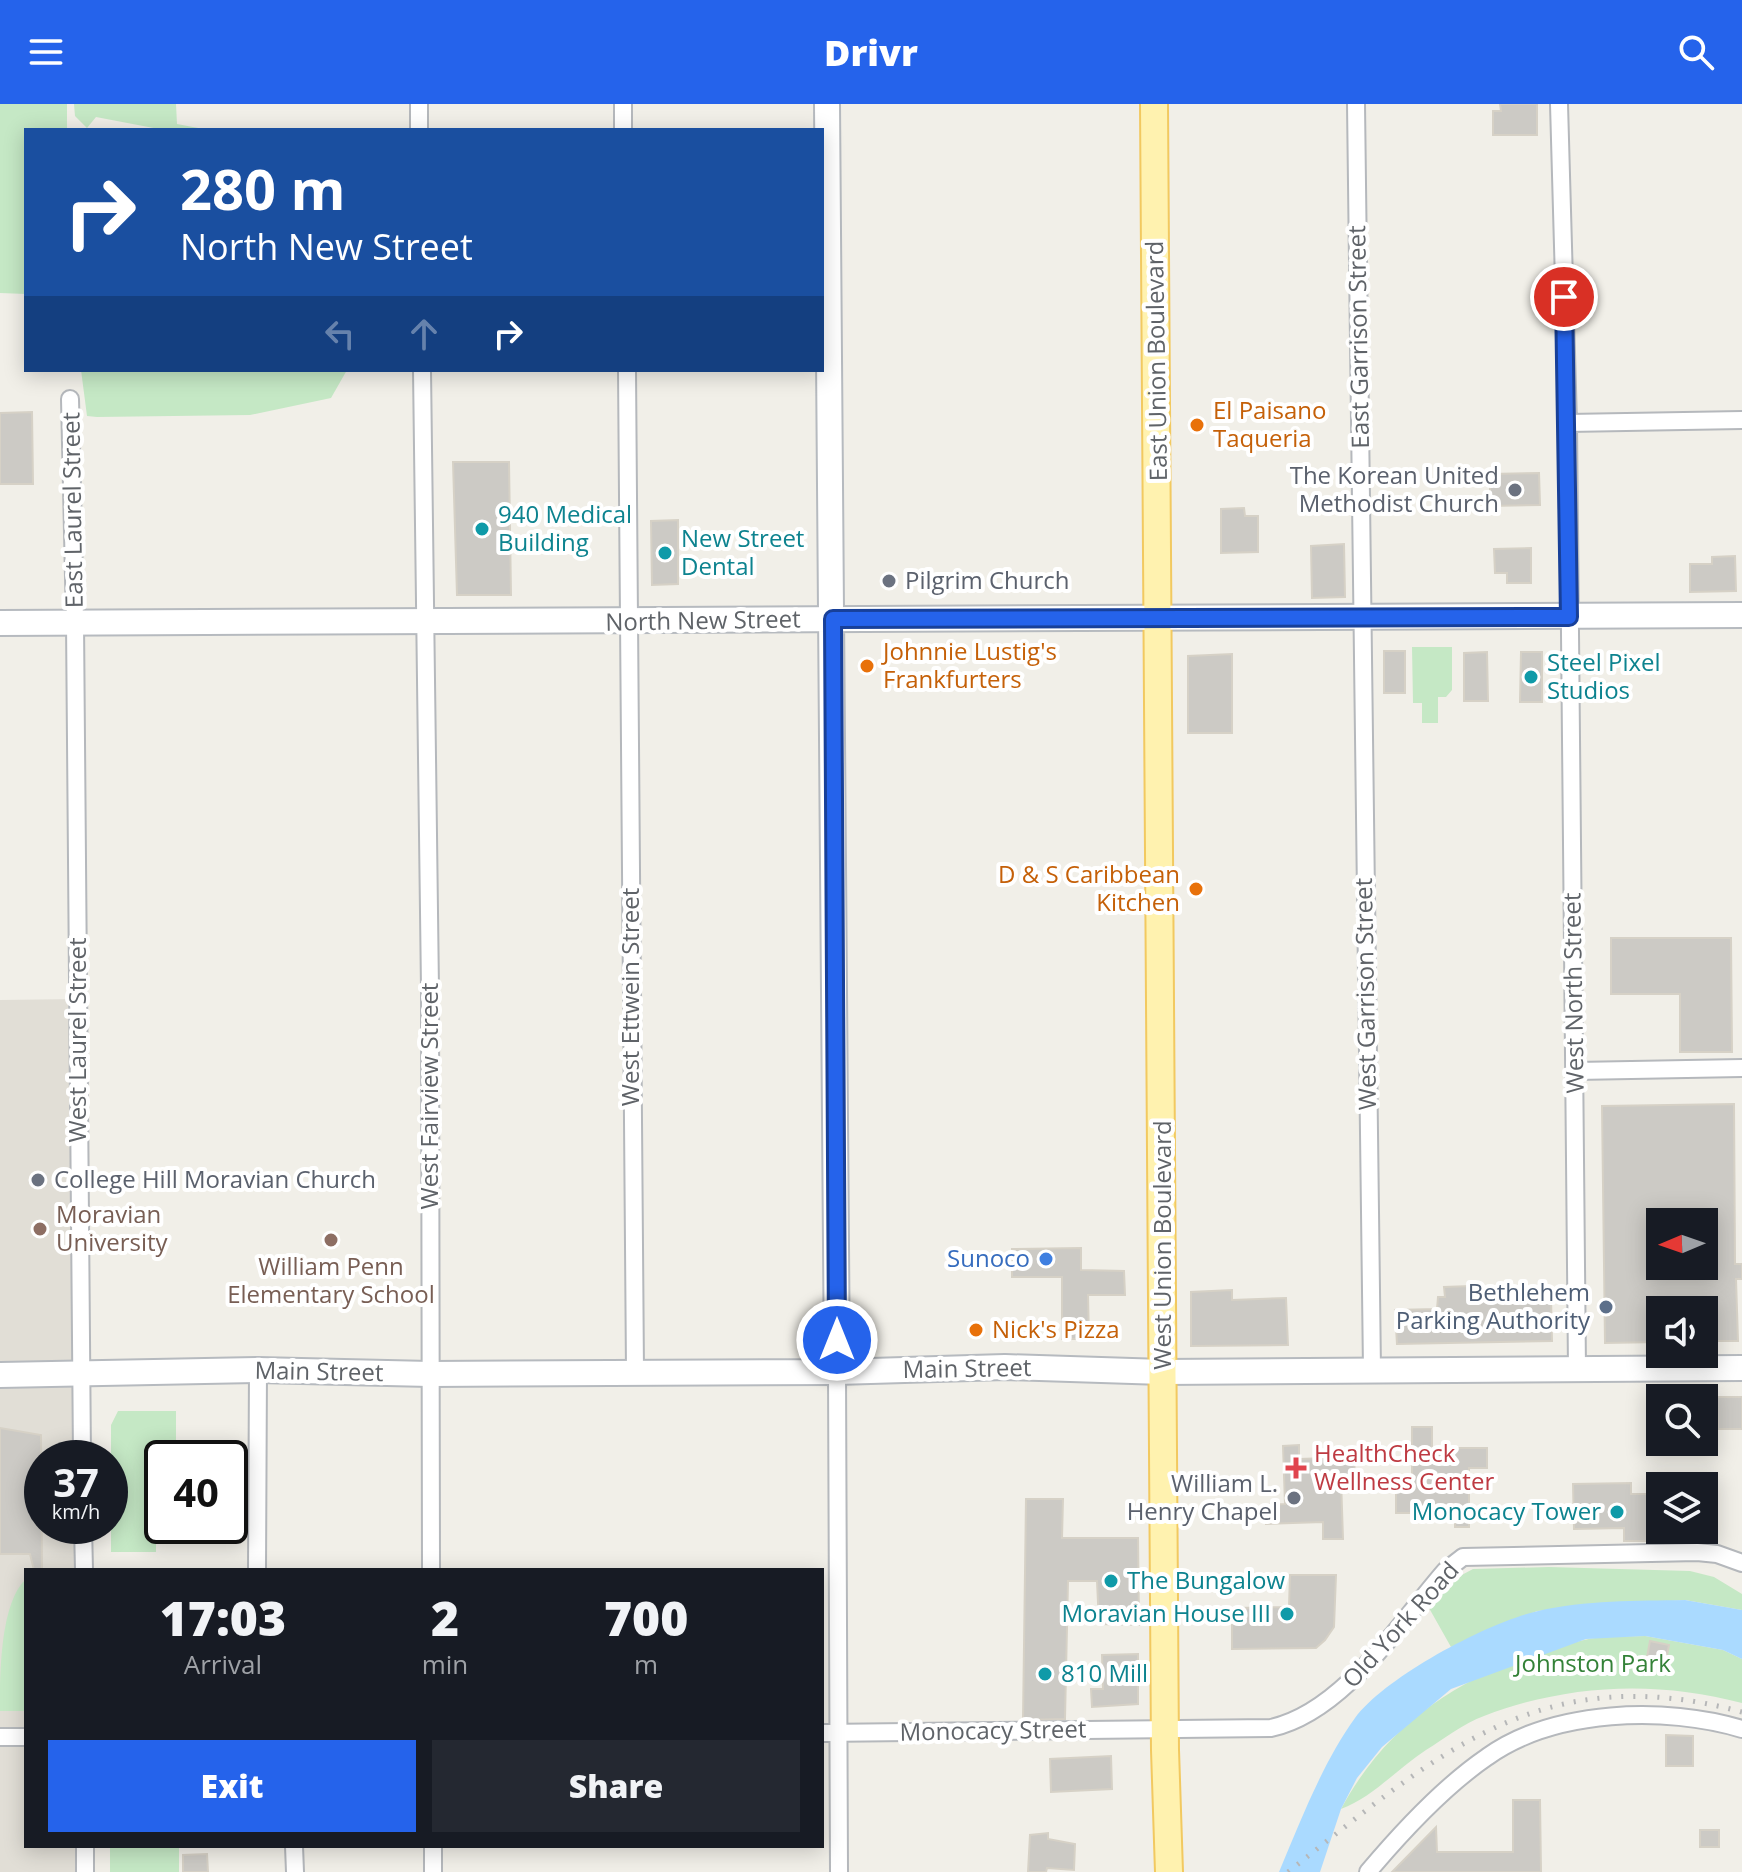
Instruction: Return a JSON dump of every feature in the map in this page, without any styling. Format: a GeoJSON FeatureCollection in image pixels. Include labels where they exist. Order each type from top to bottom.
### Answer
{"type":"FeatureCollection","features":[{"type":"Feature","properties":{"kind":"main road","name":"East Union Boulevard"},"geometry":{"type":"LineString","coordinates":[[1154,104],[1160,618]]}},
{"type":"Feature","properties":{"kind":"main road","name":"West Union Boulevard"},"geometry":{"type":"LineString","coordinates":[[1160,618],[1165,1730],[1169,1872]]}},
{"type":"Feature","properties":{"kind":"street"},"geometry":{"type":"LineString","coordinates":[[419,104],[419,128]]}},
{"type":"Feature","properties":{"kind":"street"},"geometry":{"type":"LineString","coordinates":[[623,104],[623,128]]}},
{"type":"Feature","properties":{"kind":"street"},"geometry":{"type":"LineString","coordinates":[[827,104],[833,619],[839,1872]]}},
{"type":"Feature","properties":{"kind":"street","name":"East Garrison Street"},"geometry":{"type":"LineString","coordinates":[[1356,104],[1363,618]]}},
{"type":"Feature","properties":{"kind":"street","name":"West North Street"},"geometry":{"type":"LineString","coordinates":[[1559,104],[1568,423],[1577,1369]]}},
{"type":"Feature","properties":{"kind":"street","name":"West Fairview Street"},"geometry":{"type":"LineString","coordinates":[[422,372],[431,1568]]}},
{"type":"Feature","properties":{"kind":"street","name":"West Ettwein Street"},"geometry":{"type":"LineString","coordinates":[[627,372],[635,1371]]}},
{"type":"Feature","properties":{"kind":"street","name":"East Laurel Street"},"geometry":{"type":"LineString","coordinates":[[70,399],[75,622]]}},
{"type":"Feature","properties":{"kind":"street"},"geometry":{"type":"LineString","coordinates":[[1568,423],[1742,420]]}},
{"type":"Feature","properties":{"kind":"street","name":"North New Street"},"geometry":{"type":"LineString","coordinates":[[0,623],[1742,615]]}},
{"type":"Feature","properties":{"kind":"street","name":"West Garrison Street"},"geometry":{"type":"LineString","coordinates":[[1363,618],[1372,1370]]}},
{"type":"Feature","properties":{"kind":"street","name":"West Laurel Street"},"geometry":{"type":"LineString","coordinates":[[75,622],[82,1440]]}},
{"type":"Feature","properties":{"kind":"street"},"geometry":{"type":"LineString","coordinates":[[1576,1071],[1742,1068]]}},
{"type":"Feature","properties":{"kind":"street","name":"Main Street"},"geometry":{"type":"LineString","coordinates":[[0,1375],[258,1370],[430,1374],[837,1372],[1005,1367],[1163,1372],[1742,1368]]}},
{"type":"Feature","properties":{"kind":"street"},"geometry":{"type":"LineString","coordinates":[[257,1568],[258,1370]]}},
{"type":"Feature","properties":{"kind":"street"},"geometry":{"type":"LineString","coordinates":[[83,1544],[84,1568]]}},
{"type":"Feature","properties":{"kind":"street","name":"Old York Road"},"geometry":{"type":"LineString","coordinates":[[1165,1730],[1271,1728],[1312,1714],[1339,1692],[1445,1571],[1463,1557],[1697,1552],[1717,1554],[1742,1563]]}},
{"type":"Feature","properties":{"kind":"street"},"geometry":{"type":"LineString","coordinates":[[1368,1872],[1485,1757],[1518,1740],[1586,1720],[1630,1715],[1673,1716],[1742,1729]]}},
{"type":"Feature","properties":{"kind":"street","name":"Monocacy Street"},"geometry":{"type":"LineString","coordinates":[[824,1733],[1165,1730]]}},
{"type":"Feature","properties":{"kind":"street"},"geometry":{"type":"LineString","coordinates":[[0,1737],[24,1737]]}},
{"type":"Feature","properties":{"kind":"street"},"geometry":{"type":"LineString","coordinates":[[85,1848],[85,1872]]}},
{"type":"Feature","properties":{"kind":"street"},"geometry":{"type":"LineString","coordinates":[[294,1848],[295,1872]]}},
{"type":"Feature","properties":{"kind":"street"},"geometry":{"type":"LineString","coordinates":[[433,1848],[433,1872]]}},
{"type":"Feature","properties":{"kind":"shaded area","name":"Moravian University"},"geometry":{"type":"Polygon","coordinates":[[[78,999],[83,1440],[24,1440],[24,1544],[83,1544],[84,1568],[24,1568],[24,1848],[85,1848],[85,1872],[0,1872],[0,1000],[78,999]]]}},
{"type":"Feature","properties":{"kind":"green space"},"geometry":{"type":"Polygon","coordinates":[[[0,104],[67,104],[67,128],[24,128],[24,294],[0,293],[0,104]]]}},
{"type":"Feature","properties":{"kind":"green space"},"geometry":{"type":"Polygon","coordinates":[[[74,104],[176,104],[177,124],[198,128],[154,128],[96,117],[87,128],[75,116],[74,104]]]}},
{"type":"Feature","properties":{"kind":"green space"},"geometry":{"type":"Polygon","coordinates":[[[81,372],[346,372],[331,398],[250,415],[87,416],[81,372]]]}},
{"type":"Feature","properties":{"kind":"green space"},"geometry":{"type":"Polygon","coordinates":[[[1412,647],[1452,647],[1452,690],[1446,697],[1438,697],[1438,723],[1422,723],[1422,703],[1413,703],[1412,647]]]}},
{"type":"Feature","properties":{"kind":"green space"},"geometry":{"type":"Polygon","coordinates":[[[118,1411],[176,1411],[176,1440],[144,1440],[144,1544],[156,1544],[156,1552],[111,1552],[111,1544],[128,1544],[128,1440],[111,1440],[111,1425],[118,1411]]]}},
{"type":"Feature","properties":{"kind":"green space","name":"Johnston Park"},"geometry":{"type":"Polygon","coordinates":[[[1549,1567],[1690,1571],[1714,1577],[1742,1594],[1742,1610],[1685,1600],[1537,1611],[1451,1647],[1429,1608],[1456,1578],[1473,1569],[1549,1567]]]}},
{"type":"Feature","properties":{"kind":"green space"},"geometry":{"type":"Polygon","coordinates":[[[24,1581],[24,1711],[0,1711],[3,1640],[17,1590],[24,1581]]]}},
{"type":"Feature","properties":{"kind":"green space","name":"Johnston Park"},"geometry":{"type":"Polygon","coordinates":[[[1645,1636],[1723,1650],[1742,1659],[1742,1703],[1677,1691],[1612,1689],[1547,1697],[1515,1705],[1462,1727],[1415,1757],[1364,1797],[1341,1809],[1386,1745],[1413,1719],[1475,1679],[1509,1663],[1584,1640],[1645,1636]]]}},
{"type":"Feature","properties":{"kind":"green space"},"geometry":{"type":"Polygon","coordinates":[[[110,1848],[179,1848],[179,1872],[110,1872],[110,1848]]]}},
{"type":"Feature","properties":{"kind":"water"},"geometry":{"type":"Polygon","coordinates":[[[1685,1600],[1742,1610],[1742,1659],[1723,1650],[1645,1636],[1586,1639],[1451,1689],[1382,1747],[1357,1778],[1341,1809],[1320,1872],[1279,1872],[1313,1793],[1343,1736],[1369,1702],[1413,1669],[1466,1639],[1538,1611],[1593,1603],[1685,1600]]]}},
{"type":"Feature","properties":{"kind":"building"},"geometry":{"type":"Polygon","coordinates":[[[1500,104],[1537,104],[1537,135],[1493,135],[1493,111],[1501,111],[1500,104]]]}},
{"type":"Feature","properties":{"kind":"building"},"geometry":{"type":"Polygon","coordinates":[[[32,412],[33,484],[0,484],[0,413],[32,412]]]}},
{"type":"Feature","properties":{"kind":"building","name":"940 Medical Building"},"geometry":{"type":"Polygon","coordinates":[[[453,462],[509,462],[511,595],[457,595],[453,462]]]}},
{"type":"Feature","properties":{"kind":"building","name":"The Korean United Methodist Church"},"geometry":{"type":"Polygon","coordinates":[[[1539,473],[1540,505],[1490,506],[1490,474],[1539,473]]]}},
{"type":"Feature","properties":{"kind":"building"},"geometry":{"type":"Polygon","coordinates":[[[1244,508],[1245,516],[1258,516],[1258,552],[1221,553],[1221,509],[1244,508]]]}},
{"type":"Feature","properties":{"kind":"building","name":"New Street Dental"},"geometry":{"type":"Polygon","coordinates":[[[678,520],[678,584],[652,585],[651,521],[678,520]]]}},
{"type":"Feature","properties":{"kind":"building"},"geometry":{"type":"Polygon","coordinates":[[[1344,544],[1345,597],[1312,598],[1311,546],[1344,544]]]}},
{"type":"Feature","properties":{"kind":"building"},"geometry":{"type":"Polygon","coordinates":[[[1531,548],[1531,583],[1507,583],[1507,573],[1495,573],[1494,549],[1531,548]]]}},
{"type":"Feature","properties":{"kind":"building"},"geometry":{"type":"Polygon","coordinates":[[[1735,556],[1736,591],[1690,592],[1690,564],[1712,564],[1712,557],[1735,556]]]}},
{"type":"Feature","properties":{"kind":"building"},"geometry":{"type":"Polygon","coordinates":[[[1384,651],[1405,651],[1405,693],[1384,693],[1384,651]]]}},
{"type":"Feature","properties":{"kind":"building"},"geometry":{"type":"Polygon","coordinates":[[[1487,652],[1488,701],[1464,701],[1464,653],[1487,652]]]}},
{"type":"Feature","properties":{"kind":"building","name":"Steel Pixel Studios"},"geometry":{"type":"Polygon","coordinates":[[[1521,652],[1542,652],[1542,702],[1520,702],[1521,652]]]}},
{"type":"Feature","properties":{"kind":"building"},"geometry":{"type":"Polygon","coordinates":[[[1232,654],[1232,733],[1188,733],[1188,656],[1232,654]]]}},
{"type":"Feature","properties":{"kind":"building"},"geometry":{"type":"Polygon","coordinates":[[[1611,938],[1731,938],[1732,1052],[1680,1052],[1680,994],[1611,994],[1611,938]]]}},
{"type":"Feature","properties":{"kind":"building"},"geometry":{"type":"Polygon","coordinates":[[[1734,1104],[1735,1264],[1742,1264],[1742,1279],[1736,1279],[1738,1341],[1718,1341],[1718,1296],[1646,1296],[1646,1342],[1605,1343],[1602,1106],[1734,1104]]]}},
{"type":"Feature","properties":{"kind":"building"},"geometry":{"type":"Polygon","coordinates":[[[1081,1248],[1081,1270],[1124,1271],[1125,1295],[1088,1295],[1089,1339],[1062,1339],[1062,1277],[1012,1277],[1012,1249],[1081,1248]]]}},
{"type":"Feature","properties":{"kind":"building"},"geometry":{"type":"Polygon","coordinates":[[[1471,1286],[1471,1295],[1551,1297],[1552,1341],[1397,1344],[1395,1310],[1437,1309],[1438,1297],[1445,1297],[1444,1287],[1471,1286]]]}},
{"type":"Feature","properties":{"kind":"building"},"geometry":{"type":"Polygon","coordinates":[[[1232,1290],[1232,1300],[1286,1298],[1288,1345],[1191,1346],[1191,1292],[1232,1290]]]}},
{"type":"Feature","properties":{"kind":"building"},"geometry":{"type":"Polygon","coordinates":[[[1718,1397],[1742,1397],[1742,1429],[1718,1429],[1718,1397]]]}},
{"type":"Feature","properties":{"kind":"building"},"geometry":{"type":"Polygon","coordinates":[[[1412,1427],[1432,1427],[1432,1448],[1487,1448],[1487,1468],[1469,1468],[1469,1527],[1455,1527],[1455,1513],[1396,1513],[1396,1485],[1412,1485],[1412,1427]]]}},
{"type":"Feature","properties":{"kind":"building"},"geometry":{"type":"Polygon","coordinates":[[[0,1428],[41,1435],[41,1440],[24,1440],[24,1544],[42,1544],[42,1568],[34,1568],[30,1554],[0,1554],[0,1428]]]}},
{"type":"Feature","properties":{"kind":"building"},"geometry":{"type":"Polygon","coordinates":[[[1299,1445],[1299,1459],[1354,1457],[1355,1478],[1341,1479],[1343,1539],[1323,1539],[1323,1522],[1266,1524],[1265,1505],[1285,1504],[1283,1446],[1299,1445]]]}},
{"type":"Feature","properties":{"kind":"building","name":"Monocacy Tower"},"geometry":{"type":"Polygon","coordinates":[[[1631,1483],[1631,1494],[1646,1494],[1646,1541],[1624,1541],[1624,1528],[1574,1529],[1573,1484],[1631,1483]]]}},
{"type":"Feature","properties":{"kind":"building"},"geometry":{"type":"Polygon","coordinates":[[[1026,1499],[1063,1499],[1062,1538],[1138,1538],[1139,1625],[1099,1624],[1097,1581],[1068,1581],[1065,1719],[1023,1720],[1026,1499]]]}},
{"type":"Feature","properties":{"kind":"building","name":"Moravian House III"},"geometry":{"type":"Polygon","coordinates":[[[1290,1575],[1336,1575],[1334,1627],[1325,1640],[1316,1648],[1232,1649],[1232,1621],[1241,1621],[1237,1608],[1289,1607],[1290,1575]]]}},
{"type":"Feature","properties":{"kind":"building"},"geometry":{"type":"Polygon","coordinates":[[[1650,1641],[1669,1645],[1666,1661],[1647,1657],[1650,1641]]]}},
{"type":"Feature","properties":{"kind":"building"},"geometry":{"type":"Polygon","coordinates":[[[1138,1654],[1138,1704],[1092,1707],[1091,1689],[1103,1689],[1102,1655],[1138,1654]]]}},
{"type":"Feature","properties":{"kind":"building"},"geometry":{"type":"Polygon","coordinates":[[[1666,1735],[1693,1736],[1693,1766],[1666,1766],[1666,1735]]]}},
{"type":"Feature","properties":{"kind":"building"},"geometry":{"type":"Polygon","coordinates":[[[1111,1756],[1112,1789],[1051,1792],[1050,1759],[1111,1756]]]}},
{"type":"Feature","properties":{"kind":"building"},"geometry":{"type":"Polygon","coordinates":[[[1513,1800],[1540,1800],[1541,1872],[1392,1872],[1436,1827],[1437,1852],[1513,1852],[1513,1800]]]}},
{"type":"Feature","properties":{"kind":"building"},"geometry":{"type":"Polygon","coordinates":[[[1700,1830],[1719,1830],[1719,1847],[1700,1847],[1700,1830]]]}},
{"type":"Feature","properties":{"kind":"building"},"geometry":{"type":"Polygon","coordinates":[[[1048,1833],[1048,1839],[1075,1844],[1074,1870],[1047,1868],[1046,1872],[1028,1872],[1030,1835],[1048,1833]]]}},
{"type":"Feature","properties":{"kind":"building"},"geometry":{"type":"Polygon","coordinates":[[[207,1854],[208,1872],[183,1872],[183,1855],[207,1854]]]}},
{"type":"Feature","properties":{"kind":"railway"},"geometry":{"type":"LineString","coordinates":[[1288,1872],[1393,1790],[1443,1756],[1494,1728],[1548,1708],[1607,1697],[1671,1698],[1742,1712]]}},
{"type":"Feature","properties":{"kind":"place","name":"El Paisano Taqueria"},"geometry":{"type":"Point","coordinates":[1197,425]}},
{"type":"Feature","properties":{"kind":"place","name":"The Korean United Methodist Church"},"geometry":{"type":"Point","coordinates":[1515,490]}},
{"type":"Feature","properties":{"kind":"place","name":"940 Medical Building"},"geometry":{"type":"Point","coordinates":[482,529]}},
{"type":"Feature","properties":{"kind":"place","name":"New Street Dental"},"geometry":{"type":"Point","coordinates":[665,553]}},
{"type":"Feature","properties":{"kind":"place","name":"Pilgrim Church"},"geometry":{"type":"Point","coordinates":[889,581]}},
{"type":"Feature","properties":{"kind":"place","name":"Johnnie Lustig's Frankfurters"},"geometry":{"type":"Point","coordinates":[867,666]}},
{"type":"Feature","properties":{"kind":"place","name":"Steel Pixel Studios"},"geometry":{"type":"Point","coordinates":[1531,677]}},
{"type":"Feature","properties":{"kind":"place","name":"D & S Caribbean Kitchen"},"geometry":{"type":"Point","coordinates":[1196,889]}},
{"type":"Feature","properties":{"kind":"place","name":"College Hill Moravian Church"},"geometry":{"type":"Point","coordinates":[38,1180]}},
{"type":"Feature","properties":{"kind":"place","name":"Moravian University"},"geometry":{"type":"Point","coordinates":[40,1229]}},
{"type":"Feature","properties":{"kind":"place","name":"William Penn Elementary School"},"geometry":{"type":"Point","coordinates":[331,1240]}},
{"type":"Feature","properties":{"kind":"place","name":"Sunoco"},"geometry":{"type":"Point","coordinates":[1046,1259]}},
{"type":"Feature","properties":{"kind":"place","name":"Bethlehem Parking Authority"},"geometry":{"type":"Point","coordinates":[1606,1307]}},
{"type":"Feature","properties":{"kind":"place","name":"Nick's Pizza"},"geometry":{"type":"Point","coordinates":[976,1330]}},
{"type":"Feature","properties":{"kind":"place","name":"HealthCheck Wellness Center"},"geometry":{"type":"Point","coordinates":[1296,1468]}},
{"type":"Feature","properties":{"kind":"place","name":"William L. Henry Chapel"},"geometry":{"type":"Point","coordinates":[1294,1498]}},
{"type":"Feature","properties":{"kind":"place","name":"Monocacy Tower"},"geometry":{"type":"Point","coordinates":[1617,1512]}},
{"type":"Feature","properties":{"kind":"place","name":"The Bungalow"},"geometry":{"type":"Point","coordinates":[1111,1581]}},
{"type":"Feature","properties":{"kind":"place","name":"Moravian House III"},"geometry":{"type":"Point","coordinates":[1287,1614]}},
{"type":"Feature","properties":{"kind":"place","name":"810 Mill"},"geometry":{"type":"Point","coordinates":[1045,1674]}},
{"type":"Feature","properties":{"kind":"route"},"geometry":{"type":"LineString","coordinates":[[837,1340],[833,619],[1569,617],[1564,297]]}}]}
